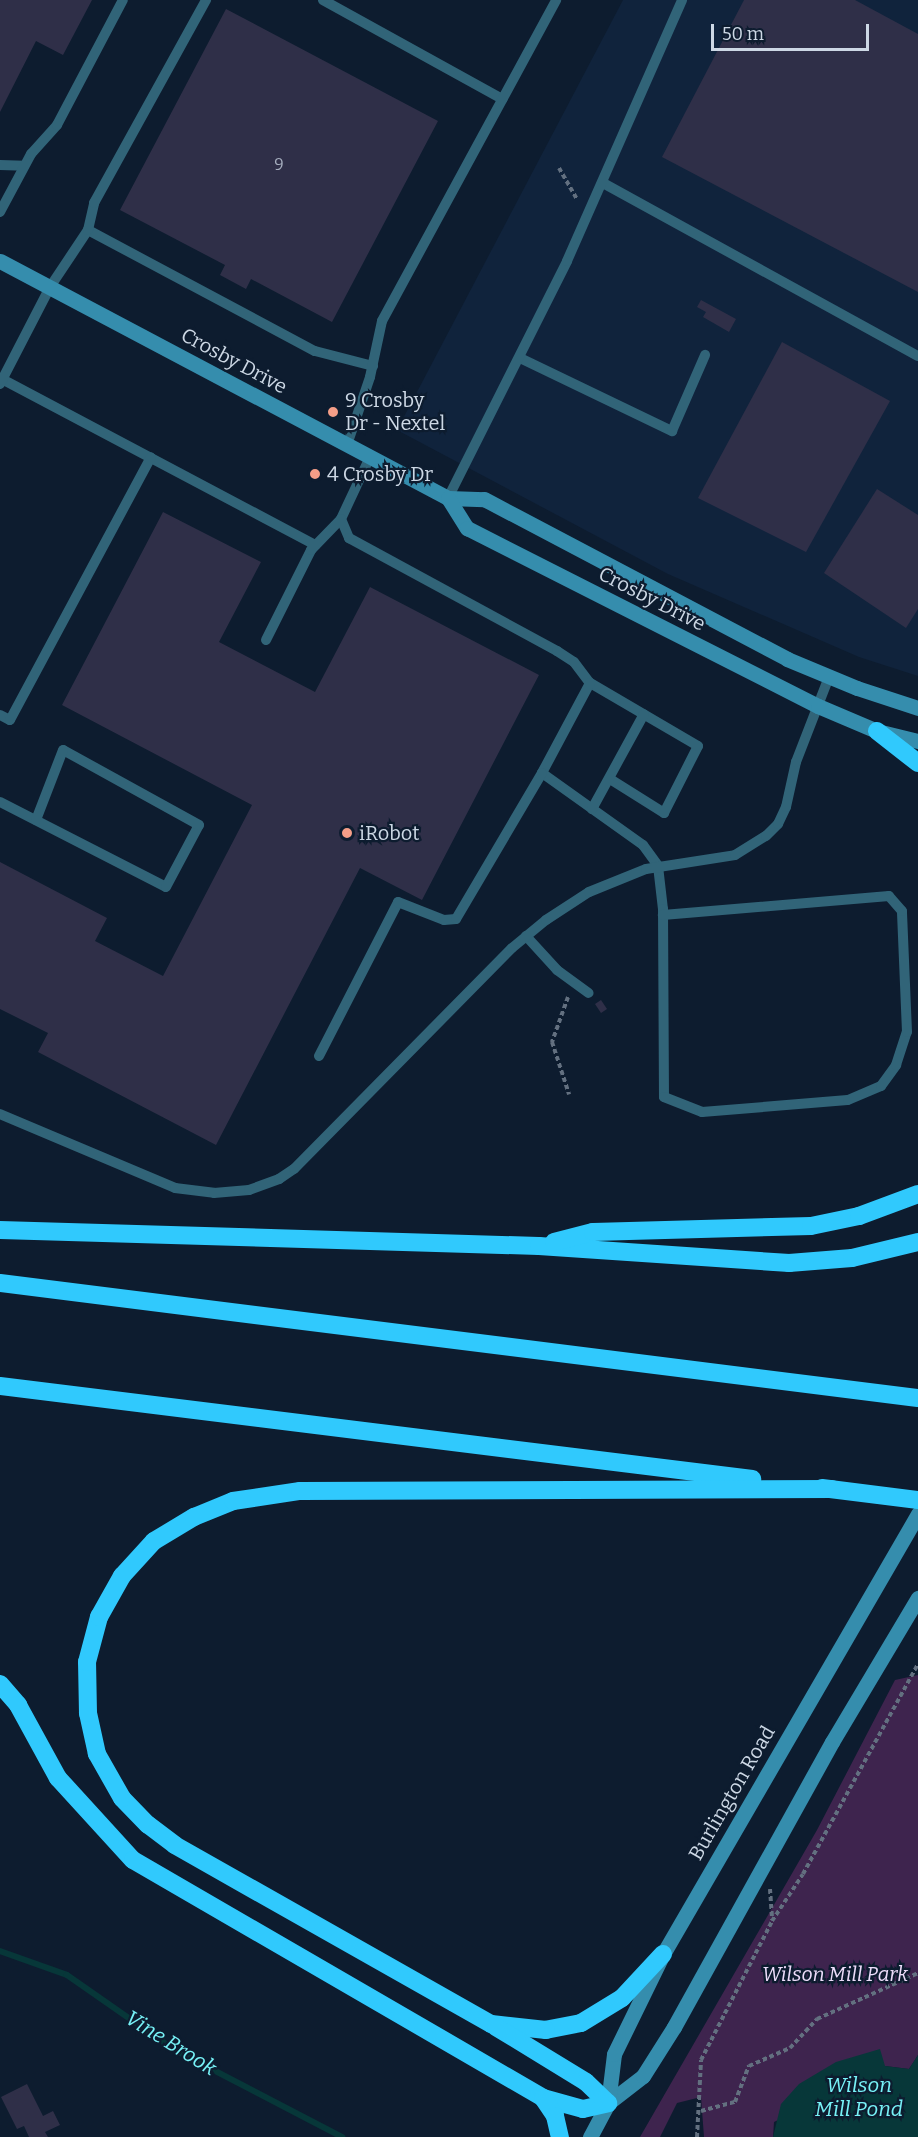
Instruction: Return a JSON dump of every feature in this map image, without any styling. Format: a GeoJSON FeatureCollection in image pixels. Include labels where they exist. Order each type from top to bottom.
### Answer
{"type":"FeatureCollection","features":[{"type":"Feature","properties":{"kind":"highway"},"geometry":{"type":"LineString","coordinates":[[877,730],[918,762]]}},
{"type":"Feature","properties":{"kind":"highway"},"geometry":{"type":"LineString","coordinates":[[539,1246],[593,1232],[811,1226],[859,1216],[918,1194]]}},
{"type":"Feature","properties":{"kind":"highway"},"geometry":{"type":"LineString","coordinates":[[0,1230],[539,1246],[789,1263],[852,1258],[918,1242]]}},
{"type":"Feature","properties":{"kind":"highway"},"geometry":{"type":"LineString","coordinates":[[0,1283],[918,1398]]}},
{"type":"Feature","properties":{"kind":"highway"},"geometry":{"type":"LineString","coordinates":[[0,1386],[918,1500]]}},
{"type":"Feature","properties":{"kind":"highway"},"geometry":{"type":"LineString","coordinates":[[608,2103],[586,2082],[491,2024],[175,1845],[148,1825],[122,1798],[97,1754],[88,1713],[87,1662],[99,1617],[122,1576],[154,1541],[194,1517],[233,1501],[300,1491],[832,1489]]}},
{"type":"Feature","properties":{"kind":"highway"},"geometry":{"type":"LineString","coordinates":[[0,1684],[18,1705],[58,1778],[133,1860],[543,2098],[583,2109],[608,2103]]}},
{"type":"Feature","properties":{"kind":"highway"},"geometry":{"type":"LineString","coordinates":[[491,2024],[546,2030],[580,2023],[622,1998],[663,1954]]}},
{"type":"Feature","properties":{"kind":"highway"},"geometry":{"type":"LineString","coordinates":[[543,2098],[555,2116],[560,2137]]}},
{"type":"Feature","properties":{"kind":"main road","name":"Crosby Drive"},"geometry":{"type":"LineString","coordinates":[[0,261],[448,498],[484,499],[724,627],[829,677],[918,708]]}},
{"type":"Feature","properties":{"kind":"main road","name":"Crosby Drive"},"geometry":{"type":"LineString","coordinates":[[448,498],[467,528],[818,706],[877,730],[918,741]]}},
{"type":"Feature","properties":{"kind":"main road","name":"Burlington Road"},"geometry":{"type":"LineString","coordinates":[[590,2137],[608,2103],[614,2054],[663,1954],[918,1514]]}},
{"type":"Feature","properties":{"kind":"main road","name":"Burlington Road"},"geometry":{"type":"LineString","coordinates":[[608,2103],[644,2076],[674,2027],[827,1752],[918,1598]]}},
{"type":"Feature","properties":{"kind":"lane"},"geometry":{"type":"LineString","coordinates":[[0,213],[24,166],[57,125],[123,0]]}},
{"type":"Feature","properties":{"kind":"lane"},"geometry":{"type":"LineString","coordinates":[[206,0],[94,203],[88,230],[50,287],[1,381],[315,545]]}},
{"type":"Feature","properties":{"kind":"lane"},"geometry":{"type":"LineString","coordinates":[[323,0],[502,99]]}},
{"type":"Feature","properties":{"kind":"lane"},"geometry":{"type":"LineString","coordinates":[[347,445],[373,366],[382,321],[556,0]]}},
{"type":"Feature","properties":{"kind":"lane"},"geometry":{"type":"LineString","coordinates":[[448,498],[520,358],[603,183],[682,0]]}},
{"type":"Feature","properties":{"kind":"lane"},"geometry":{"type":"LineString","coordinates":[[0,165],[24,166]]}},
{"type":"Feature","properties":{"kind":"lane"},"geometry":{"type":"LineString","coordinates":[[603,183],[918,356]]}},
{"type":"Feature","properties":{"kind":"lane"},"geometry":{"type":"LineString","coordinates":[[88,230],[315,351],[373,366]]}},
{"type":"Feature","properties":{"kind":"lane"},"geometry":{"type":"LineString","coordinates":[[520,358],[672,431],[705,356]]}},
{"type":"Feature","properties":{"kind":"lane"},"geometry":{"type":"LineString","coordinates":[[0,715],[10,720],[150,457]]}},
{"type":"Feature","properties":{"kind":"lane"},"geometry":{"type":"LineString","coordinates":[[266,640],[315,545],[341,519],[370,457]]}},
{"type":"Feature","properties":{"kind":"lane"},"geometry":{"type":"LineString","coordinates":[[341,519],[349,538],[557,651],[574,662],[590,683],[699,746],[664,813],[610,779]]}},
{"type":"Feature","properties":{"kind":"lane"},"geometry":{"type":"LineString","coordinates":[[0,1114],[175,1188],[214,1193],[265,1186],[294,1169],[526,936],[589,892],[658,866],[735,855],[766,836],[778,824],[786,807],[796,762],[829,677]]}},
{"type":"Feature","properties":{"kind":"lane"},"geometry":{"type":"LineString","coordinates":[[319,1056],[398,902],[444,920],[456,919],[542,773],[590,683]]}},
{"type":"Feature","properties":{"kind":"lane"},"geometry":{"type":"LineString","coordinates":[[592,809],[644,714]]}},
{"type":"Feature","properties":{"kind":"lane"},"geometry":{"type":"LineString","coordinates":[[0,802],[166,887],[199,825],[63,750],[36,820]]}},
{"type":"Feature","properties":{"kind":"lane"},"geometry":{"type":"LineString","coordinates":[[542,773],[643,845],[658,866],[663,915],[664,1097],[702,1112],[848,1100],[881,1086],[896,1065],[906,1032],[902,910],[889,896],[663,915]]}},
{"type":"Feature","properties":{"kind":"lane"},"geometry":{"type":"LineString","coordinates":[[526,936],[557,970],[589,993]]}},
{"type":"Feature","properties":{"kind":"path"},"geometry":{"type":"LineString","coordinates":[[559,168],[577,199]]}},
{"type":"Feature","properties":{"kind":"path"},"geometry":{"type":"LineString","coordinates":[[569,1094],[552,1042],[573,982]]}},
{"type":"Feature","properties":{"kind":"path"},"geometry":{"type":"LineString","coordinates":[[697,2137],[701,2111],[701,2060],[772,1921],[808,1865],[918,1664]]}},
{"type":"Feature","properties":{"kind":"path"},"geometry":{"type":"LineString","coordinates":[[770,1885],[772,1921]]}},
{"type":"Feature","properties":{"kind":"path"},"geometry":{"type":"LineString","coordinates":[[701,2111],[735,2102],[749,2066],[790,2048],[817,2019],[918,1973]]}},
{"type":"Feature","properties":{"kind":"shaded area"},"geometry":{"type":"Polygon","coordinates":[[[623,0],[918,0],[918,676],[859,657],[668,574],[397,430],[623,0]]]}},
{"type":"Feature","properties":{"kind":"green space","name":"Wilson Mill Park"},"geometry":{"type":"Polygon","coordinates":[[[918,1675],[918,2055],[909,2069],[885,2066],[774,2122],[773,2137],[704,2137],[701,2097],[677,2103],[660,2137],[640,2137],[817,1830],[895,1680],[918,1675]]]}},
{"type":"Feature","properties":{"kind":"water","name":"Wilson Mill Pond"},"geometry":{"type":"Polygon","coordinates":[[[880,2049],[885,2066],[909,2069],[918,2055],[918,2137],[773,2137],[781,2104],[799,2084],[836,2062],[880,2049]]]}},
{"type":"Feature","properties":{"kind":"building"},"geometry":{"type":"Polygon","coordinates":[[[0,0],[92,0],[63,55],[36,41],[0,112],[0,0]]]}},
{"type":"Feature","properties":{"kind":"building"},"geometry":{"type":"Polygon","coordinates":[[[744,0],[855,0],[918,34],[918,292],[662,157],[744,0]]]}},
{"type":"Feature","properties":{"kind":"building"},"geometry":{"type":"Polygon","coordinates":[[[226,9],[438,121],[332,322],[251,279],[246,289],[220,275],[225,265],[120,210],[226,9]]]}},
{"type":"Feature","properties":{"kind":"building"},"geometry":{"type":"Polygon","coordinates":[[[701,300],[736,319],[729,332],[703,317],[706,312],[697,307],[701,300]]]}},
{"type":"Feature","properties":{"kind":"building"},"geometry":{"type":"Polygon","coordinates":[[[782,342],[890,401],[806,552],[698,498],[782,342]]]}},
{"type":"Feature","properties":{"kind":"building"},"geometry":{"type":"Polygon","coordinates":[[[877,489],[918,515],[918,609],[906,628],[824,573],[877,489]]]}},
{"type":"Feature","properties":{"kind":"building","name":"iRobot"},"geometry":{"type":"Polygon","coordinates":[[[163,512],[261,562],[219,642],[315,692],[370,587],[539,675],[422,900],[360,868],[216,1145],[38,1052],[48,1033],[0,1009],[0,862],[107,918],[95,941],[163,976],[252,805],[62,705],[163,512]]]}},
{"type":"Feature","properties":{"kind":"building"},"geometry":{"type":"Polygon","coordinates":[[[601,1000],[607,1009],[601,1013],[595,1004],[601,1000]]]}},
{"type":"Feature","properties":{"kind":"building"},"geometry":{"type":"Polygon","coordinates":[[[27,2084],[43,2116],[53,2111],[60,2125],[45,2132],[48,2137],[29,2137],[24,2126],[17,2129],[1,2097],[27,2084]]]}},
{"type":"Feature","properties":{"kind":"waterway","name":"Vine Brook"},"geometry":{"type":"LineString","coordinates":[[0,1951],[67,1975],[173,2049],[342,2137]]}},
{"type":"Feature","properties":{"kind":"place","name":"9 Crosby Dr - Nextel"},"geometry":{"type":"Point","coordinates":[333,412]}},
{"type":"Feature","properties":{"kind":"place","name":"4 Crosby Dr"},"geometry":{"type":"Point","coordinates":[315,474]}},
{"type":"Feature","properties":{"kind":"place","name":"iRobot"},"geometry":{"type":"Point","coordinates":[347,833]}}]}
